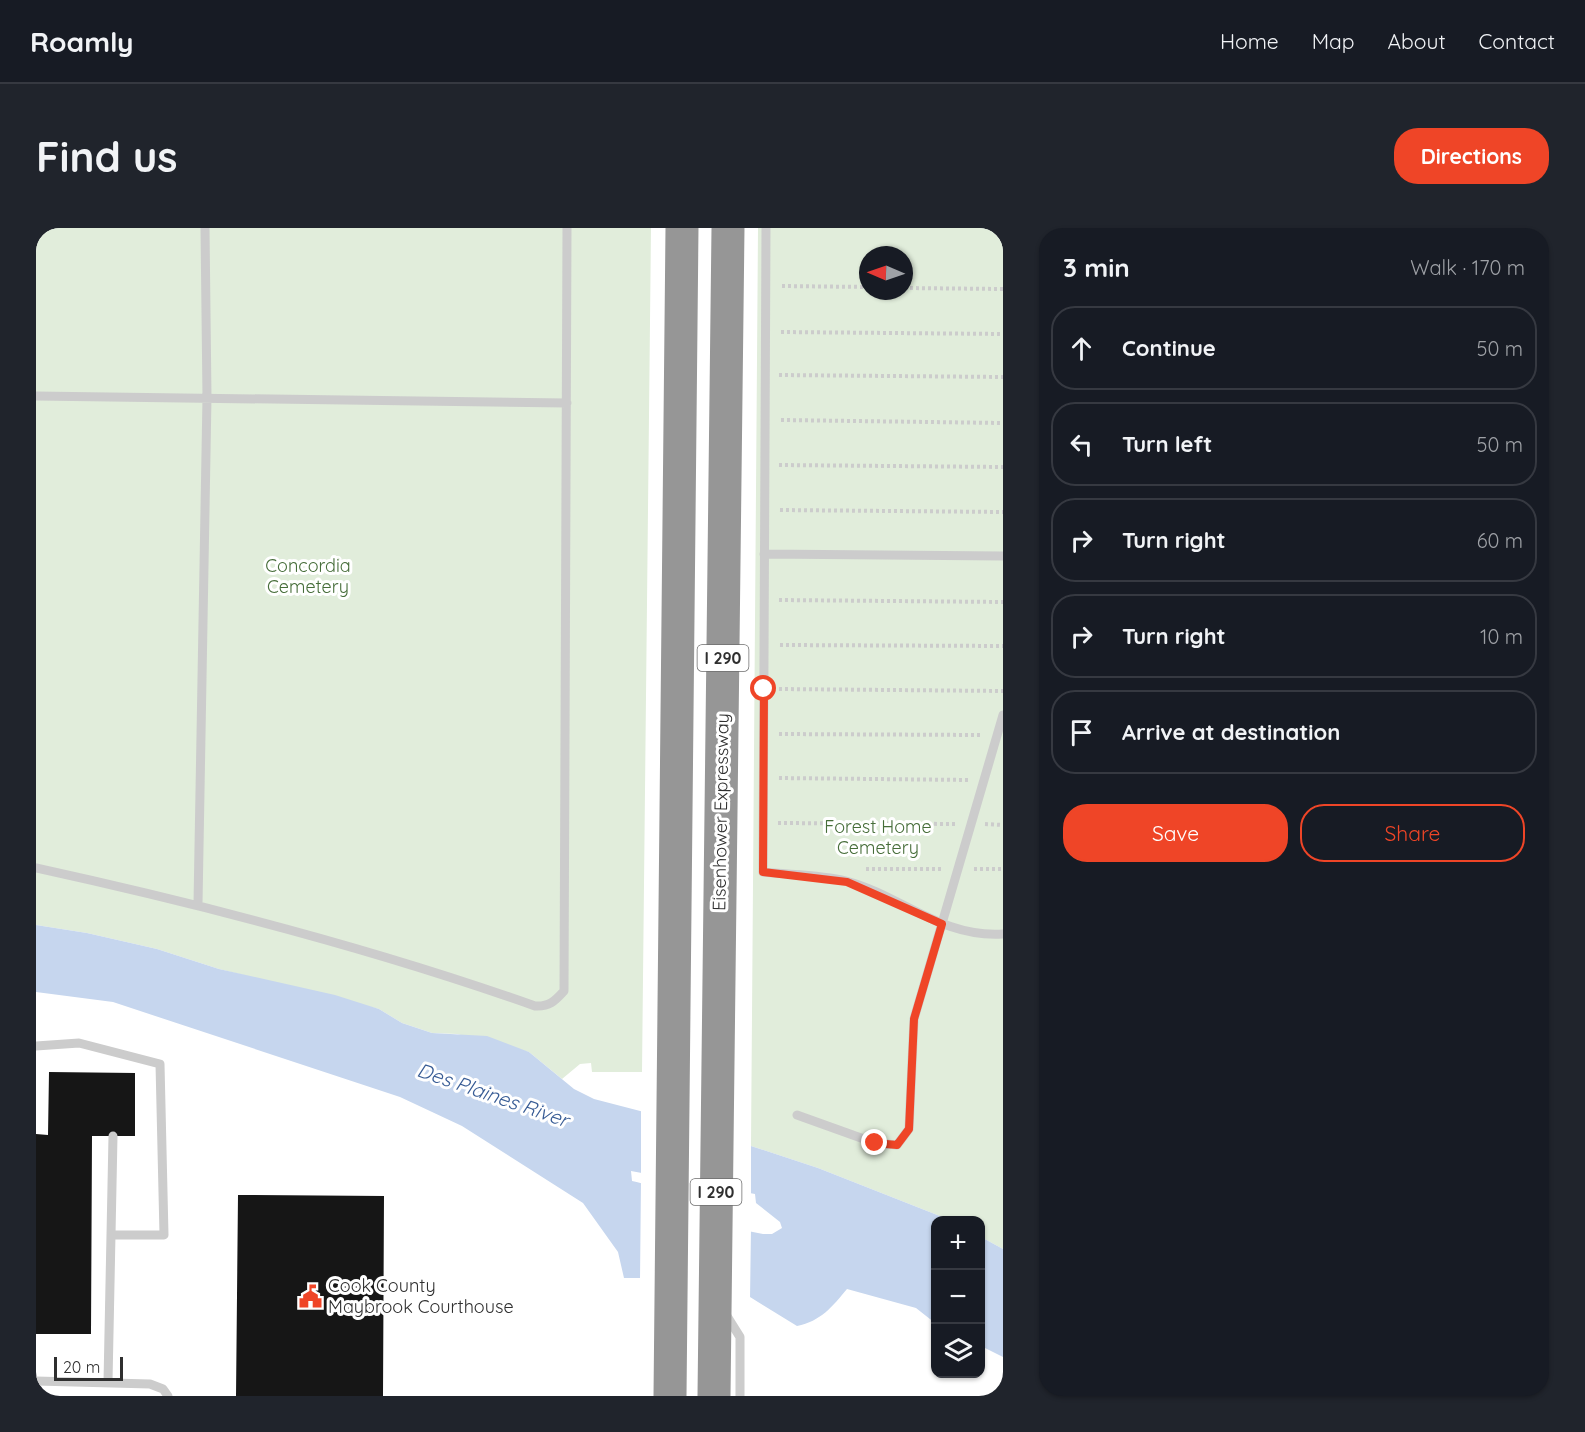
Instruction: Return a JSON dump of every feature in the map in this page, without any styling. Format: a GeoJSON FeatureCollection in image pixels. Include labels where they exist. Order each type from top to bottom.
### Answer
{"type":"FeatureCollection","features":[{"type":"Feature","properties":{"kind":"highway","name":"I 290"},"geometry":{"type":"LineString","coordinates":[[670,1396],[681,228]]}},
{"type":"Feature","properties":{"kind":"highway","name":"Eisenhower Expressway"},"geometry":{"type":"LineString","coordinates":[[714,1396],[728,228]]}},
{"type":"Feature","properties":{"kind":"lane"},"geometry":{"type":"LineString","coordinates":[[198,904],[207,397],[205,228]]}},
{"type":"Feature","properties":{"kind":"lane"},"geometry":{"type":"LineString","coordinates":[[36,868],[198,904],[442,973],[535,1006],[544,1007],[555,1002],[564,991],[567,228]]}},
{"type":"Feature","properties":{"kind":"lane"},"geometry":{"type":"LineString","coordinates":[[766,228],[763,872],[847,882],[942,924],[965,931],[1003,934]]}},
{"type":"Feature","properties":{"kind":"lane"},"geometry":{"type":"LineString","coordinates":[[36,396],[567,403]]}},
{"type":"Feature","properties":{"kind":"lane"},"geometry":{"type":"LineString","coordinates":[[764,554],[1003,556]]}},
{"type":"Feature","properties":{"kind":"lane"},"geometry":{"type":"LineString","coordinates":[[797,1115],[875,1143],[897,1145],[909,1129],[914,1019],[1003,715]]}},
{"type":"Feature","properties":{"kind":"lane"},"geometry":{"type":"LineString","coordinates":[[36,1046],[79,1043],[160,1064],[164,1236],[111,1235]]}},
{"type":"Feature","properties":{"kind":"lane"},"geometry":{"type":"LineString","coordinates":[[108,1382],[113,1136]]}},
{"type":"Feature","properties":{"kind":"lane"},"geometry":{"type":"LineString","coordinates":[[715,1297],[740,1337],[740,1396]]}},
{"type":"Feature","properties":{"kind":"lane"},"geometry":{"type":"LineString","coordinates":[[36,1381],[150,1384],[163,1389],[168,1396]]}},
{"type":"Feature","properties":{"kind":"path"},"geometry":{"type":"LineString","coordinates":[[766,286],[859,287]]}},
{"type":"Feature","properties":{"kind":"path"},"geometry":{"type":"LineString","coordinates":[[913,288],[1003,289]]}},
{"type":"Feature","properties":{"kind":"path"},"geometry":{"type":"LineString","coordinates":[[766,332],[1003,334]]}},
{"type":"Feature","properties":{"kind":"path"},"geometry":{"type":"LineString","coordinates":[[765,374],[1003,377]]}},
{"type":"Feature","properties":{"kind":"path"},"geometry":{"type":"LineString","coordinates":[[765,420],[1003,423]]}},
{"type":"Feature","properties":{"kind":"path"},"geometry":{"type":"LineString","coordinates":[[765,464],[1003,467]]}},
{"type":"Feature","properties":{"kind":"path"},"geometry":{"type":"LineString","coordinates":[[764,509],[1003,512]]}},
{"type":"Feature","properties":{"kind":"path"},"geometry":{"type":"LineString","coordinates":[[764,600],[1003,602]]}},
{"type":"Feature","properties":{"kind":"path"},"geometry":{"type":"LineString","coordinates":[[764,645],[1003,646]]}},
{"type":"Feature","properties":{"kind":"path"},"geometry":{"type":"LineString","coordinates":[[764,689],[1003,691]]}},
{"type":"Feature","properties":{"kind":"path"},"geometry":{"type":"LineString","coordinates":[[763,734],[997,736]]}},
{"type":"Feature","properties":{"kind":"path"},"geometry":{"type":"LineString","coordinates":[[763,778],[984,780]]}},
{"type":"Feature","properties":{"kind":"path"},"geometry":{"type":"LineString","coordinates":[[763,823],[1003,825]]}},
{"type":"Feature","properties":{"kind":"path"},"geometry":{"type":"LineString","coordinates":[[862,888],[862,869],[1003,869]]}},
{"type":"Feature","properties":{"kind":"green space","name":"Concordia Cemetery"},"geometry":{"type":"Polygon","coordinates":[[[36,228],[651,228],[642,1072],[592,1072],[591,1063],[580,1064],[562,1079],[529,1052],[457,1034],[432,1033],[402,1023],[379,1009],[219,969],[157,949],[87,933],[36,925],[36,228]]]}},
{"type":"Feature","properties":{"kind":"green space","name":"Forest Home Cemetery"},"geometry":{"type":"Polygon","coordinates":[[[758,228],[1003,228],[1003,1249],[985,1239],[985,1216],[940,1216],[818,1168],[751,1146],[758,228]]]}},
{"type":"Feature","properties":{"kind":"water","name":"Des Plaines River"},"geometry":{"type":"Polygon","coordinates":[[[36,925],[87,933],[157,949],[219,969],[335,995],[379,1009],[402,1023],[432,1033],[487,1036],[529,1052],[574,1089],[594,1099],[721,1132],[751,1146],[818,1168],[940,1216],[931,1216],[931,1320],[916,1308],[847,1289],[819,1317],[797,1326],[750,1297],[640,1278],[624,1278],[618,1252],[583,1203],[462,1126],[400,1097],[113,1002],[36,992],[36,925]],[[631,1171],[632,1181],[643,1184],[660,1200],[688,1215],[763,1234],[772,1234],[782,1228],[780,1222],[756,1203],[755,1194],[631,1171]]]}},
{"type":"Feature","properties":{"kind":"water"},"geometry":{"type":"Polygon","coordinates":[[[985,1239],[1003,1249],[1003,1357],[985,1348],[985,1239]]]}},
{"type":"Feature","properties":{"kind":"pier"},"geometry":{"type":"Polygon","coordinates":[[[641,1110],[722,1129],[751,1142],[751,1196],[641,1176],[641,1110]]]}},
{"type":"Feature","properties":{"kind":"pier"},"geometry":{"type":"Polygon","coordinates":[[[641,1179],[647,1181],[666,1200],[708,1219],[751,1228],[750,1300],[640,1280],[641,1179]]]}},
{"type":"Feature","properties":{"kind":"building"},"geometry":{"type":"Polygon","coordinates":[[[49,1072],[135,1073],[135,1136],[92,1136],[91,1334],[36,1334],[36,1134],[48,1135],[49,1072]]]}},
{"type":"Feature","properties":{"kind":"building","name":"Cook County Maybrook Courthouse"},"geometry":{"type":"Polygon","coordinates":[[[238,1195],[384,1196],[383,1396],[236,1396],[238,1195]]]}},
{"type":"Feature","properties":{"kind":"place","name":"Cook County Maybrook Courthouse"},"geometry":{"type":"Point","coordinates":[310,1296]}},
{"type":"Feature","properties":{"kind":"route"},"geometry":{"type":"LineString","coordinates":[[764,689],[763,872],[847,882],[942,924],[914,1019],[909,1129],[897,1145],[875,1143]]}}]}
